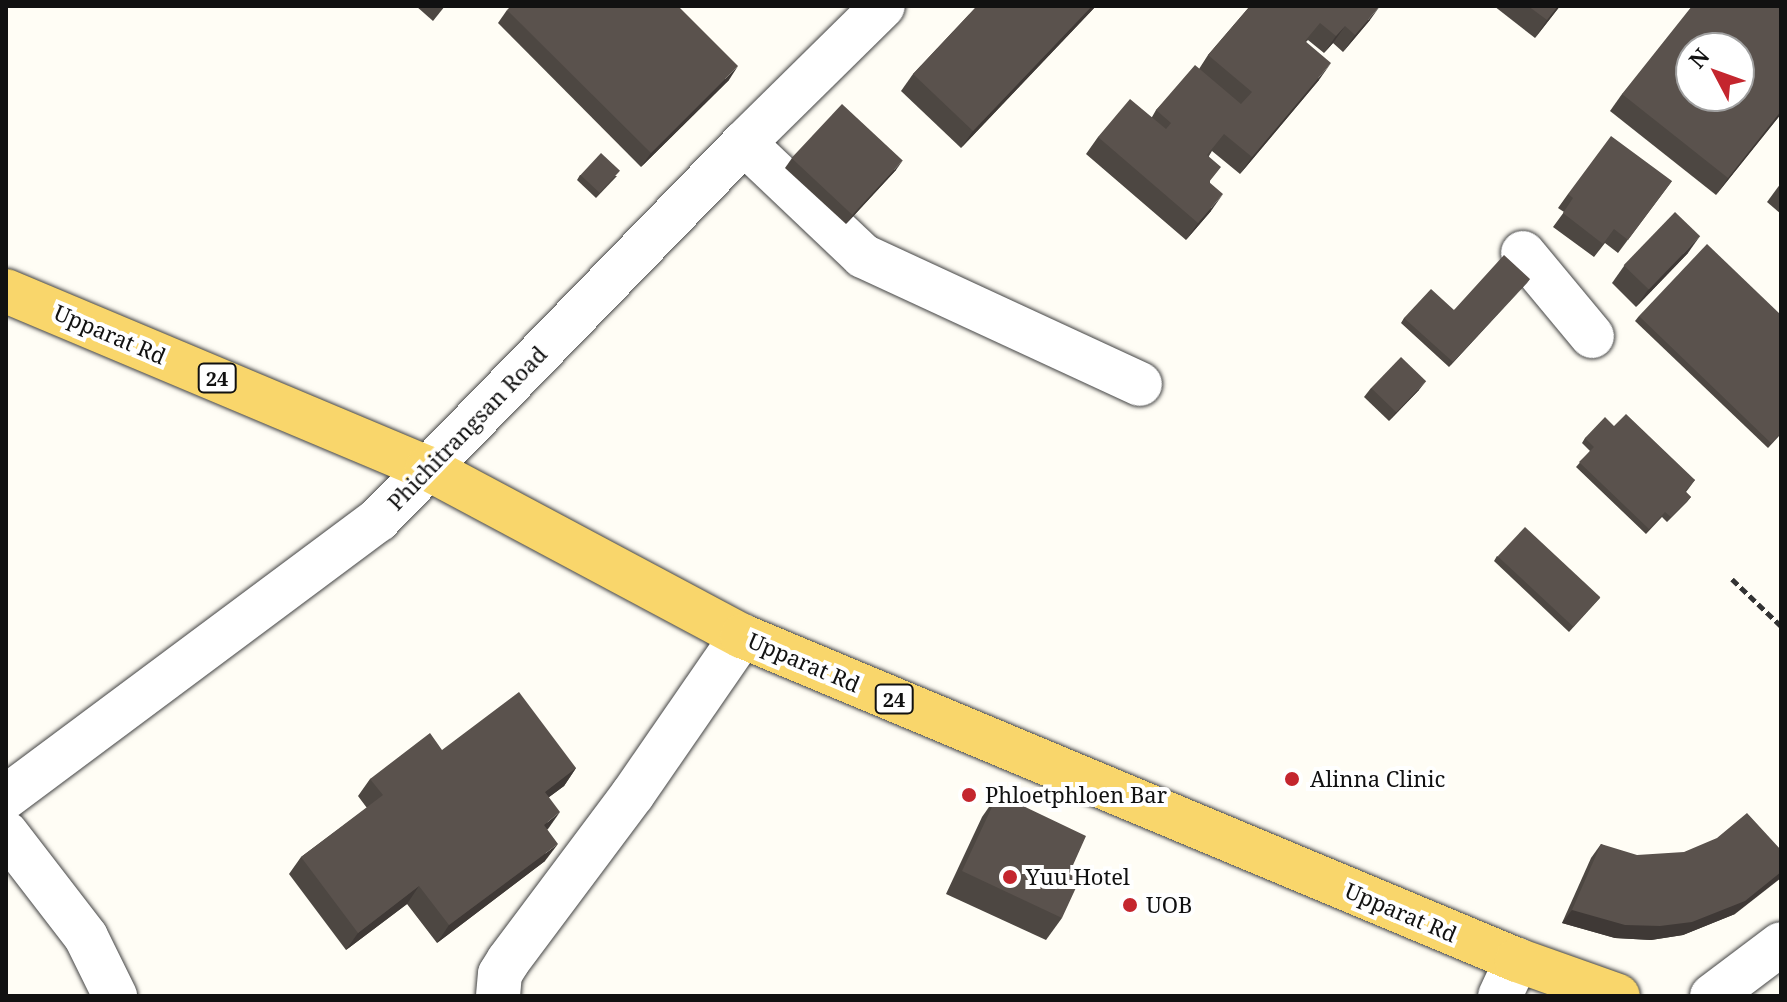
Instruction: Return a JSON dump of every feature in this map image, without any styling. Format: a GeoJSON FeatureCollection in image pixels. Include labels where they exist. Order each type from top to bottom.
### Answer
{"type":"FeatureCollection","features":[{"type":"Feature","properties":{"kind":"main road","name":"Upparat Rd"},"geometry":{"type":"LineString","coordinates":[[6,291],[427,468],[742,636],[1509,978],[1618,996]]}},
{"type":"Feature","properties":{"kind":"street","name":"Phichitrangsan Road"},"geometry":{"type":"LineString","coordinates":[[6,797],[378,520],[744,143],[883,6]]}},
{"type":"Feature","properties":{"kind":"street"},"geometry":{"type":"LineString","coordinates":[[744,143],[863,256],[1140,384]]}},
{"type":"Feature","properties":{"kind":"street"},"geometry":{"type":"LineString","coordinates":[[1523,253],[1592,336]]}},
{"type":"Feature","properties":{"kind":"street"},"geometry":{"type":"LineString","coordinates":[[498,996],[500,974],[508,961],[633,794],[742,636]]}},
{"type":"Feature","properties":{"kind":"street"},"geometry":{"type":"LineString","coordinates":[[6,833],[86,937],[115,996]]}},
{"type":"Feature","properties":{"kind":"street"},"geometry":{"type":"LineString","coordinates":[[1712,996],[1781,944]]}},
{"type":"Feature","properties":{"kind":"path"},"geometry":{"type":"LineString","coordinates":[[1732,579],[1781,626]]}},
{"type":"Feature","properties":{"kind":"building"},"geometry":{"type":"Polygon","coordinates":[[[511,6],[678,6],[738,66],[651,153],[507,10],[511,6]]]}},
{"type":"Feature","properties":{"kind":"building"},"geometry":{"type":"Polygon","coordinates":[[[977,6],[1092,6],[973,131],[913,74],[977,6]]]}},
{"type":"Feature","properties":{"kind":"building"},"geometry":{"type":"Polygon","coordinates":[[[1250,6],[1380,6],[1355,35],[1345,26],[1336,36],[1320,23],[1305,41],[1331,63],[1252,157],[1224,134],[1207,155],[1221,167],[1209,182],[1223,194],[1198,223],[1098,137],[1130,99],[1166,129],[1171,123],[1156,110],[1195,65],[1241,104],[1252,92],[1208,55],[1250,6]]]}},
{"type":"Feature","properties":{"kind":"building"},"geometry":{"type":"Polygon","coordinates":[[[1528,6],[1558,6],[1547,20],[1528,6]]]}},
{"type":"Feature","properties":{"kind":"building"},"geometry":{"type":"Polygon","coordinates":[[[1692,6],[1781,6],[1781,111],[1728,178],[1622,94],[1692,6]]]}},
{"type":"Feature","properties":{"kind":"building"},"geometry":{"type":"Polygon","coordinates":[[[842,104],[903,161],[852,215],[792,158],[842,104]]]}},
{"type":"Feature","properties":{"kind":"building"},"geometry":{"type":"Polygon","coordinates":[[[1611,136],[1672,181],[1628,240],[1614,229],[1603,244],[1563,213],[1573,198],[1568,194],[1611,136]]]}},
{"type":"Feature","properties":{"kind":"building"},"geometry":{"type":"Polygon","coordinates":[[[601,153],[620,171],[600,193],[581,175],[601,153]]]}},
{"type":"Feature","properties":{"kind":"building"},"geometry":{"type":"Polygon","coordinates":[[[1675,212],[1700,236],[1649,290],[1624,265],[1675,212]]]}},
{"type":"Feature","properties":{"kind":"building"},"geometry":{"type":"Polygon","coordinates":[[[1707,244],[1781,315],[1781,433],[1771,443],[1639,316],[1707,244]]]}},
{"type":"Feature","properties":{"kind":"building"},"geometry":{"type":"Polygon","coordinates":[[[1504,255],[1530,279],[1453,362],[1404,318],[1431,289],[1454,310],[1504,255]]]}},
{"type":"Feature","properties":{"kind":"building"},"geometry":{"type":"Polygon","coordinates":[[[1401,357],[1426,381],[1396,412],[1371,388],[1401,357]]]}},
{"type":"Feature","properties":{"kind":"building"},"geometry":{"type":"Polygon","coordinates":[[[1626,414],[1695,480],[1685,491],[1691,497],[1671,517],[1665,512],[1649,529],[1579,462],[1594,447],[1585,438],[1605,417],[1614,426],[1626,414]]]}},
{"type":"Feature","properties":{"kind":"building"},"geometry":{"type":"Polygon","coordinates":[[[1525,527],[1600,597],[1573,626],[1498,556],[1525,527]]]}},
{"type":"Feature","properties":{"kind":"building"},"geometry":{"type":"Polygon","coordinates":[[[519,692],[576,768],[545,792],[560,812],[544,825],[558,844],[449,925],[419,886],[358,933],[301,857],[383,795],[370,779],[430,733],[442,750],[519,692]]]}},
{"type":"Feature","properties":{"kind":"building"},"geometry":{"type":"Polygon","coordinates":[[[998,794],[1086,836],[1069,874],[1080,879],[1062,918],[962,871],[998,794]]]}},
{"type":"Feature","properties":{"kind":"building"},"geometry":{"type":"Polygon","coordinates":[[[1747,813],[1781,850],[1781,872],[1745,901],[1692,922],[1660,926],[1625,925],[1572,910],[1601,844],[1637,855],[1684,852],[1717,838],[1747,813]]]}},
{"type":"Feature","properties":{"kind":"place","name":"Alinna Clinic"},"geometry":{"type":"Point","coordinates":[1292,779]}},
{"type":"Feature","properties":{"kind":"place","name":"Phloetphloen Bar"},"geometry":{"type":"Point","coordinates":[969,795]}},
{"type":"Feature","properties":{"kind":"place","name":"Yuu Hotel"},"geometry":{"type":"Point","coordinates":[1010,877]}},
{"type":"Feature","properties":{"kind":"place","name":"UOB"},"geometry":{"type":"Point","coordinates":[1130,905]}}]}
